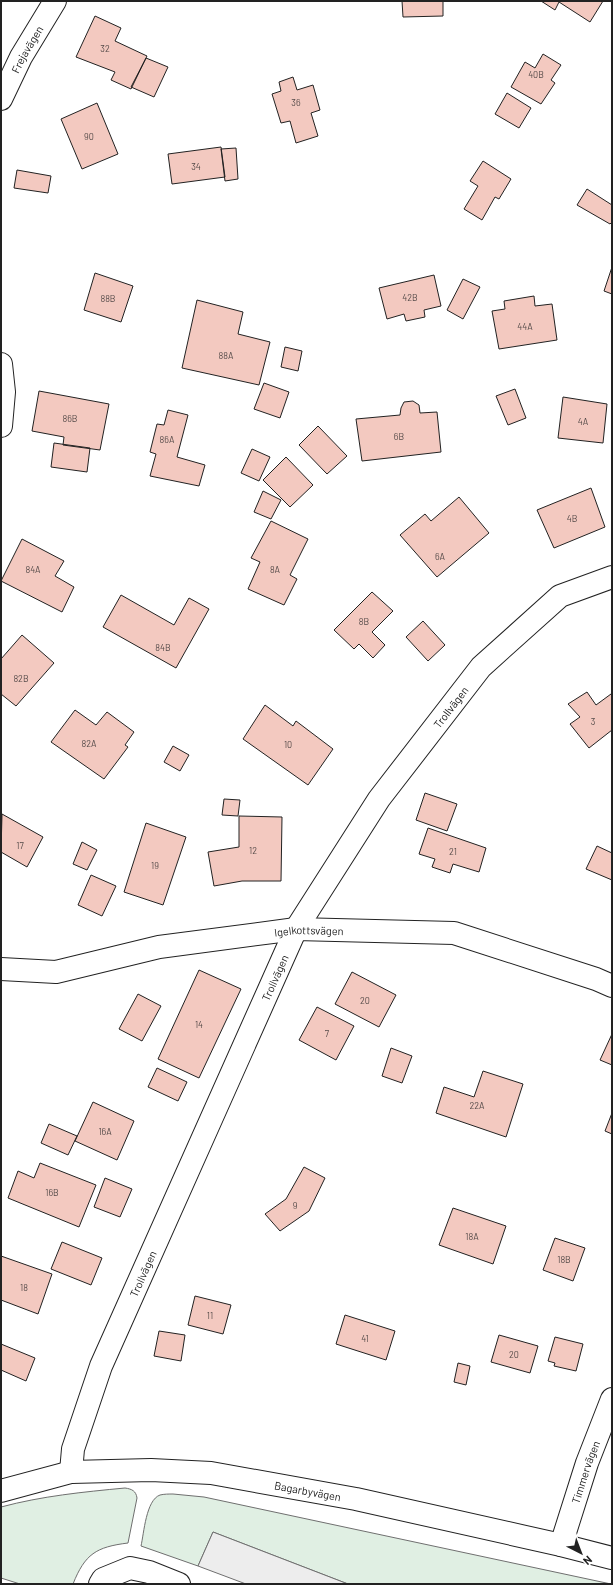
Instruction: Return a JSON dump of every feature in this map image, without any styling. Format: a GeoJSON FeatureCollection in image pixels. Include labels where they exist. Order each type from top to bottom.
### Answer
{"type":"FeatureCollection","features":[{"type":"Feature","properties":{"kind":"street","name":"Frejavägen"},"geometry":{"type":"LineString","coordinates":[[1,99],[21,57],[55,1]]}},
{"type":"Feature","properties":{"kind":"street"},"geometry":{"type":"LineString","coordinates":[[1,364],[1,426]]}},
{"type":"Feature","properties":{"kind":"street","name":"Trollvägen"},"geometry":{"type":"LineString","coordinates":[[71,1472],[73,1449],[101,1366],[296,928],[379,800],[481,667],[560,596],[612,577]]}},
{"type":"Feature","properties":{"kind":"street","name":"Igelkottsvägen"},"geometry":{"type":"LineString","coordinates":[[1,969],[56,972],[159,947],[296,928],[454,933],[596,979],[612,986]]}},
{"type":"Feature","properties":{"kind":"street","name":"Timmervägen"},"geometry":{"type":"LineString","coordinates":[[561,1545],[587,1463],[612,1399]]}},
{"type":"Feature","properties":{"kind":"street","name":"Bagarbyvägen"},"geometry":{"type":"LineString","coordinates":[[1,1491],[71,1472],[151,1470],[211,1473],[356,1499],[561,1545],[612,1558]]}},
{"type":"Feature","properties":{"kind":"street"},"geometry":{"type":"LineString","coordinates":[[100,1584],[103,1579],[130,1568],[149,1572],[179,1584]]}},
{"type":"Feature","properties":{"kind":"green space"},"geometry":{"type":"Polygon","coordinates":[[[125,1488],[133,1491],[137,1498],[128,1543],[108,1547],[93,1554],[82,1566],[73,1584],[20,1584],[1,1578],[1,1507],[47,1497],[125,1488]]]}},
{"type":"Feature","properties":{"kind":"green space"},"geometry":{"type":"Polygon","coordinates":[[[173,1494],[204,1497],[611,1584],[348,1584],[213,1532],[198,1566],[141,1546],[146,1518],[155,1498],[160,1495],[173,1494]]]}},
{"type":"Feature","properties":{"kind":"shaded area"},"geometry":{"type":"Polygon","coordinates":[[[213,1532],[348,1584],[246,1584],[198,1566],[213,1532]]]}},
{"type":"Feature","properties":{"kind":"building"},"geometry":{"type":"Polygon","coordinates":[[[402,1],[443,1],[443,16],[403,17],[402,1]]]}},
{"type":"Feature","properties":{"kind":"building"},"geometry":{"type":"Polygon","coordinates":[[[541,1],[603,1],[590,22],[559,2],[555,10],[541,1]]]}},
{"type":"Feature","properties":{"kind":"building"},"geometry":{"type":"Polygon","coordinates":[[[95,16],[121,28],[115,41],[147,56],[131,89],[111,80],[115,72],[76,57],[95,16]]]}},
{"type":"Feature","properties":{"kind":"building"},"geometry":{"type":"Polygon","coordinates":[[[543,54],[561,65],[551,80],[555,83],[541,104],[511,87],[525,62],[535,68],[543,54]]]}},
{"type":"Feature","properties":{"kind":"building"},"geometry":{"type":"Polygon","coordinates":[[[146,58],[168,67],[154,97],[131,87],[146,58]]]}},
{"type":"Feature","properties":{"kind":"building"},"geometry":{"type":"Polygon","coordinates":[[[293,77],[297,90],[313,85],[320,110],[311,113],[318,136],[296,143],[290,121],[281,123],[272,94],[281,91],[279,82],[293,77]]]}},
{"type":"Feature","properties":{"kind":"building"},"geometry":{"type":"Polygon","coordinates":[[[507,93],[531,108],[519,128],[495,114],[507,93]]]}},
{"type":"Feature","properties":{"kind":"building"},"geometry":{"type":"Polygon","coordinates":[[[97,103],[118,154],[82,169],[61,119],[97,103]]]}},
{"type":"Feature","properties":{"kind":"building"},"geometry":{"type":"Polygon","coordinates":[[[221,147],[225,177],[172,184],[168,154],[221,147]]]}},
{"type":"Feature","properties":{"kind":"building"},"geometry":{"type":"Polygon","coordinates":[[[236,148],[238,179],[225,181],[221,149],[236,148]]]}},
{"type":"Feature","properties":{"kind":"building"},"geometry":{"type":"Polygon","coordinates":[[[483,161],[511,179],[499,199],[495,197],[482,220],[464,209],[478,186],[470,181],[483,161]]]}},
{"type":"Feature","properties":{"kind":"building"},"geometry":{"type":"Polygon","coordinates":[[[17,170],[51,176],[48,193],[14,188],[17,170]]]}},
{"type":"Feature","properties":{"kind":"building"},"geometry":{"type":"Polygon","coordinates":[[[587,189],[612,205],[612,222],[610,224],[577,205],[587,189]]]}},
{"type":"Feature","properties":{"kind":"building"},"geometry":{"type":"Polygon","coordinates":[[[612,267],[612,294],[604,291],[612,267]]]}},
{"type":"Feature","properties":{"kind":"building"},"geometry":{"type":"Polygon","coordinates":[[[95,273],[133,286],[121,322],[84,310],[95,273]]]}},
{"type":"Feature","properties":{"kind":"building"},"geometry":{"type":"Polygon","coordinates":[[[434,275],[441,306],[424,310],[425,317],[406,321],[404,314],[387,319],[379,288],[434,275]]]}},
{"type":"Feature","properties":{"kind":"building"},"geometry":{"type":"Polygon","coordinates":[[[463,279],[480,287],[463,319],[447,310],[463,279]]]}},
{"type":"Feature","properties":{"kind":"building"},"geometry":{"type":"Polygon","coordinates":[[[534,296],[535,306],[552,304],[557,340],[499,349],[492,311],[505,309],[504,301],[534,296]]]}},
{"type":"Feature","properties":{"kind":"building"},"geometry":{"type":"Polygon","coordinates":[[[197,300],[243,312],[238,334],[270,342],[259,385],[182,368],[197,300]]]}},
{"type":"Feature","properties":{"kind":"building"},"geometry":{"type":"Polygon","coordinates":[[[285,347],[302,351],[298,371],[281,367],[285,347]]]}},
{"type":"Feature","properties":{"kind":"building"},"geometry":{"type":"Polygon","coordinates":[[[264,383],[289,392],[280,418],[254,409],[264,383]]]}},
{"type":"Feature","properties":{"kind":"building"},"geometry":{"type":"Polygon","coordinates":[[[515,389],[526,418],[508,425],[496,396],[515,389]]]}},
{"type":"Feature","properties":{"kind":"building"},"geometry":{"type":"Polygon","coordinates":[[[39,391],[109,404],[100,450],[63,445],[64,437],[32,431],[39,391]]]}},
{"type":"Feature","properties":{"kind":"building"},"geometry":{"type":"Polygon","coordinates":[[[563,397],[607,404],[603,443],[558,438],[563,397]]]}},
{"type":"Feature","properties":{"kind":"building"},"geometry":{"type":"Polygon","coordinates":[[[413,401],[419,405],[420,413],[437,412],[441,452],[362,461],[356,419],[400,415],[404,402],[413,401]]]}},
{"type":"Feature","properties":{"kind":"building"},"geometry":{"type":"Polygon","coordinates":[[[168,410],[188,415],[177,457],[205,465],[199,486],[150,476],[156,454],[150,452],[157,424],[164,425],[168,410]]]}},
{"type":"Feature","properties":{"kind":"building"},"geometry":{"type":"Polygon","coordinates":[[[318,426],[347,456],[327,474],[299,445],[318,426]]]}},
{"type":"Feature","properties":{"kind":"building"},"geometry":{"type":"Polygon","coordinates":[[[54,443],[90,448],[87,472],[51,467],[54,443]]]}},
{"type":"Feature","properties":{"kind":"building"},"geometry":{"type":"Polygon","coordinates":[[[252,449],[270,457],[259,481],[241,473],[252,449]]]}},
{"type":"Feature","properties":{"kind":"building"},"geometry":{"type":"Polygon","coordinates":[[[286,457],[313,485],[290,507],[263,480],[286,457]]]}},
{"type":"Feature","properties":{"kind":"building"},"geometry":{"type":"Polygon","coordinates":[[[591,488],[605,527],[554,548],[537,510],[591,488]]]}},
{"type":"Feature","properties":{"kind":"building"},"geometry":{"type":"Polygon","coordinates":[[[263,491],[281,500],[271,519],[254,512],[263,491]]]}},
{"type":"Feature","properties":{"kind":"building"},"geometry":{"type":"Polygon","coordinates":[[[459,497],[489,533],[437,577],[400,535],[425,514],[431,521],[459,497]]]}},
{"type":"Feature","properties":{"kind":"building"},"geometry":{"type":"Polygon","coordinates":[[[271,521],[308,539],[290,575],[297,579],[284,605],[248,589],[260,562],[251,558],[271,521]]]}},
{"type":"Feature","properties":{"kind":"building"},"geometry":{"type":"Polygon","coordinates":[[[22,539],[64,561],[55,576],[74,587],[62,612],[1,581],[22,539]]]}},
{"type":"Feature","properties":{"kind":"building"},"geometry":{"type":"Polygon","coordinates":[[[372,592],[393,611],[372,632],[385,645],[373,658],[359,644],[354,649],[334,630],[372,592]]]}},
{"type":"Feature","properties":{"kind":"building"},"geometry":{"type":"Polygon","coordinates":[[[121,595],[174,625],[189,598],[209,609],[176,668],[103,627],[121,595]]]}},
{"type":"Feature","properties":{"kind":"building"},"geometry":{"type":"Polygon","coordinates":[[[423,621],[445,645],[428,661],[406,637],[423,621]]]}},
{"type":"Feature","properties":{"kind":"building"},"geometry":{"type":"Polygon","coordinates":[[[22,635],[54,663],[16,706],[1,694],[1,659],[22,635]]]}},
{"type":"Feature","properties":{"kind":"building"},"geometry":{"type":"Polygon","coordinates":[[[587,692],[596,705],[611,694],[612,695],[612,730],[589,748],[570,724],[580,717],[568,704],[587,692]]]}},
{"type":"Feature","properties":{"kind":"building"},"geometry":{"type":"Polygon","coordinates":[[[265,705],[293,726],[296,721],[333,749],[308,785],[243,739],[265,705]]]}},
{"type":"Feature","properties":{"kind":"building"},"geometry":{"type":"Polygon","coordinates":[[[75,710],[96,725],[107,712],[134,732],[125,745],[128,747],[104,779],[51,742],[75,710]]]}},
{"type":"Feature","properties":{"kind":"building"},"geometry":{"type":"Polygon","coordinates":[[[173,746],[189,755],[180,771],[164,762],[173,746]]]}},
{"type":"Feature","properties":{"kind":"building"},"geometry":{"type":"Polygon","coordinates":[[[425,793],[457,804],[447,831],[416,820],[425,793]]]}},
{"type":"Feature","properties":{"kind":"building"},"geometry":{"type":"Polygon","coordinates":[[[224,799],[240,800],[238,816],[222,815],[224,799]]]}},
{"type":"Feature","properties":{"kind":"building"},"geometry":{"type":"Polygon","coordinates":[[[2,814],[43,837],[27,867],[1,852],[2,814]]]}},
{"type":"Feature","properties":{"kind":"building"},"geometry":{"type":"Polygon","coordinates":[[[239,816],[282,817],[281,881],[242,881],[214,886],[208,852],[239,847],[239,816]]]}},
{"type":"Feature","properties":{"kind":"building"},"geometry":{"type":"Polygon","coordinates":[[[146,823],[186,837],[163,905],[124,892],[146,823]]]}},
{"type":"Feature","properties":{"kind":"building"},"geometry":{"type":"Polygon","coordinates":[[[428,828],[486,848],[479,872],[453,864],[450,873],[432,867],[435,859],[419,854],[428,828]]]}},
{"type":"Feature","properties":{"kind":"building"},"geometry":{"type":"Polygon","coordinates":[[[82,842],[97,850],[87,870],[73,864],[82,842]]]}},
{"type":"Feature","properties":{"kind":"building"},"geometry":{"type":"Polygon","coordinates":[[[597,846],[612,853],[612,880],[586,869],[597,846]]]}},
{"type":"Feature","properties":{"kind":"building"},"geometry":{"type":"Polygon","coordinates":[[[91,875],[116,886],[102,916],[78,905],[91,875]]]}},
{"type":"Feature","properties":{"kind":"building"},"geometry":{"type":"Polygon","coordinates":[[[199,970],[241,989],[199,1078],[158,1059],[199,970]]]}},
{"type":"Feature","properties":{"kind":"building"},"geometry":{"type":"Polygon","coordinates":[[[352,972],[396,995],[379,1027],[335,1004],[352,972]]]}},
{"type":"Feature","properties":{"kind":"building"},"geometry":{"type":"Polygon","coordinates":[[[138,994],[161,1006],[142,1041],[119,1029],[138,994]]]}},
{"type":"Feature","properties":{"kind":"building"},"geometry":{"type":"Polygon","coordinates":[[[317,1007],[354,1026],[336,1060],[299,1040],[317,1007]]]}},
{"type":"Feature","properties":{"kind":"building"},"geometry":{"type":"Polygon","coordinates":[[[612,1034],[612,1065],[600,1060],[612,1034]]]}},
{"type":"Feature","properties":{"kind":"building"},"geometry":{"type":"Polygon","coordinates":[[[391,1048],[412,1056],[402,1083],[382,1076],[391,1048]]]}},
{"type":"Feature","properties":{"kind":"building"},"geometry":{"type":"Polygon","coordinates":[[[157,1068],[187,1082],[178,1101],[148,1087],[157,1068]]]}},
{"type":"Feature","properties":{"kind":"building"},"geometry":{"type":"Polygon","coordinates":[[[483,1071],[523,1084],[506,1137],[436,1113],[444,1087],[474,1097],[483,1071]]]}},
{"type":"Feature","properties":{"kind":"building"},"geometry":{"type":"Polygon","coordinates":[[[93,1102],[134,1121],[117,1160],[75,1141],[93,1102]]]}},
{"type":"Feature","properties":{"kind":"building"},"geometry":{"type":"Polygon","coordinates":[[[612,1113],[612,1134],[605,1131],[612,1113]]]}},
{"type":"Feature","properties":{"kind":"building"},"geometry":{"type":"Polygon","coordinates":[[[49,1124],[77,1136],[68,1155],[41,1143],[49,1124]]]}},
{"type":"Feature","properties":{"kind":"building"},"geometry":{"type":"Polygon","coordinates":[[[40,1163],[96,1185],[79,1227],[8,1198],[18,1171],[34,1178],[40,1163]]]}},
{"type":"Feature","properties":{"kind":"building"},"geometry":{"type":"Polygon","coordinates":[[[304,1167],[325,1178],[309,1211],[280,1231],[265,1214],[286,1199],[304,1167]]]}},
{"type":"Feature","properties":{"kind":"building"},"geometry":{"type":"Polygon","coordinates":[[[105,1178],[132,1189],[120,1217],[94,1207],[105,1178]]]}},
{"type":"Feature","properties":{"kind":"building"},"geometry":{"type":"Polygon","coordinates":[[[453,1208],[506,1226],[493,1264],[439,1245],[453,1208]]]}},
{"type":"Feature","properties":{"kind":"building"},"geometry":{"type":"Polygon","coordinates":[[[555,1238],[585,1248],[573,1281],[543,1270],[555,1238]]]}},
{"type":"Feature","properties":{"kind":"building"},"geometry":{"type":"Polygon","coordinates":[[[62,1242],[102,1258],[91,1285],[51,1269],[62,1242]]]}},
{"type":"Feature","properties":{"kind":"building"},"geometry":{"type":"Polygon","coordinates":[[[1,1256],[52,1274],[38,1314],[1,1300],[1,1256]]]}},
{"type":"Feature","properties":{"kind":"building"},"geometry":{"type":"Polygon","coordinates":[[[195,1296],[231,1305],[223,1334],[188,1325],[195,1296]]]}},
{"type":"Feature","properties":{"kind":"building"},"geometry":{"type":"Polygon","coordinates":[[[345,1315],[395,1331],[386,1360],[336,1344],[345,1315]]]}},
{"type":"Feature","properties":{"kind":"building"},"geometry":{"type":"Polygon","coordinates":[[[159,1331],[185,1335],[181,1361],[154,1356],[159,1331]]]}},
{"type":"Feature","properties":{"kind":"building"},"geometry":{"type":"Polygon","coordinates":[[[499,1335],[538,1346],[530,1373],[491,1362],[499,1335]]]}},
{"type":"Feature","properties":{"kind":"building"},"geometry":{"type":"Polygon","coordinates":[[[555,1337],[583,1344],[576,1371],[554,1366],[555,1363],[548,1361],[555,1337]]]}},
{"type":"Feature","properties":{"kind":"building"},"geometry":{"type":"Polygon","coordinates":[[[1,1344],[35,1358],[26,1381],[1,1370],[1,1344]]]}},
{"type":"Feature","properties":{"kind":"building"},"geometry":{"type":"Polygon","coordinates":[[[458,1363],[470,1366],[466,1385],[454,1382],[458,1363]]]}}]}
